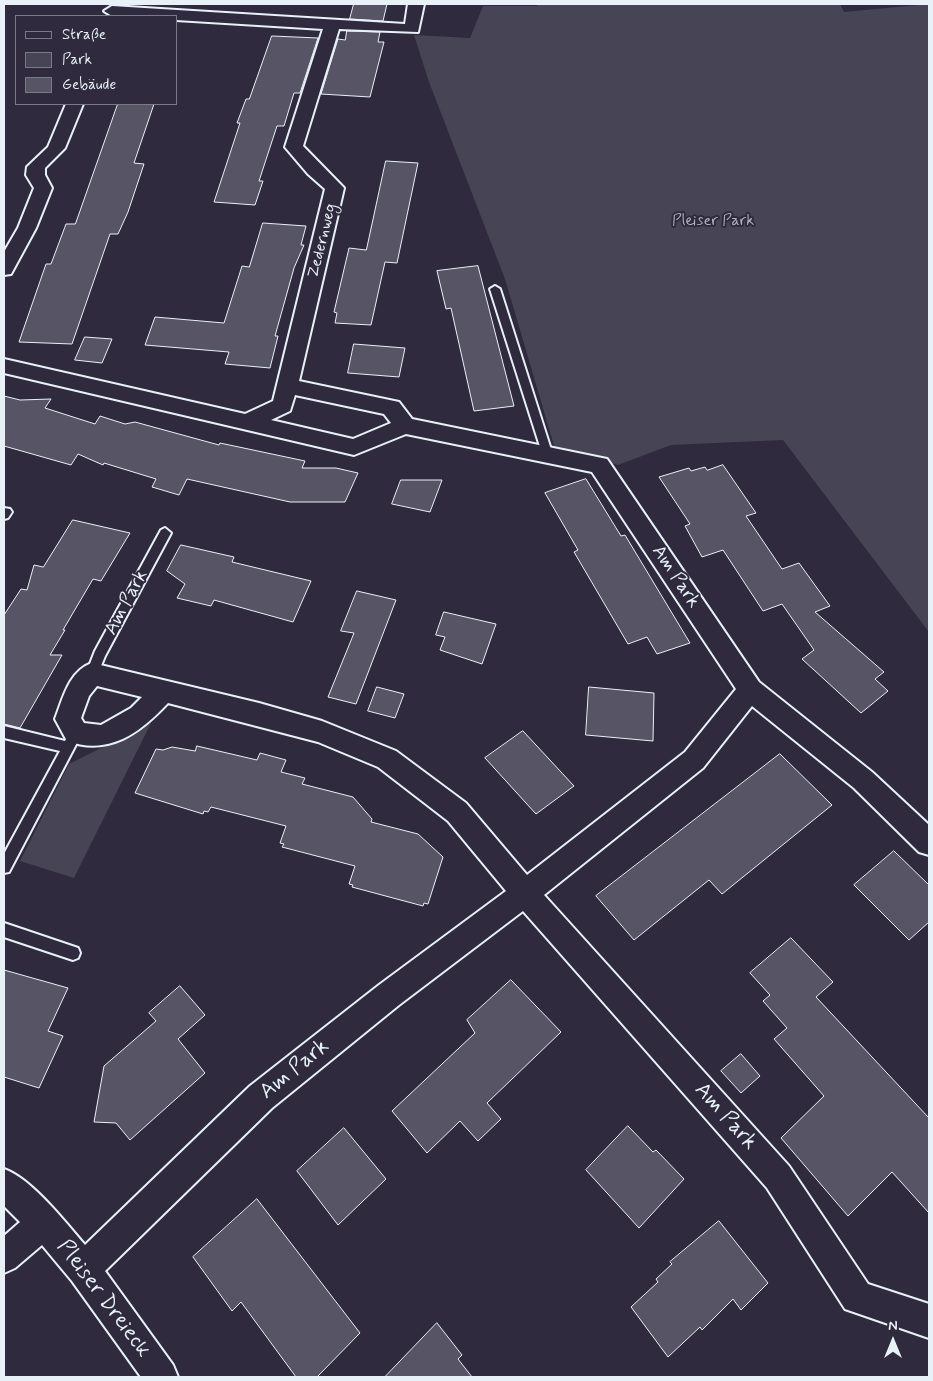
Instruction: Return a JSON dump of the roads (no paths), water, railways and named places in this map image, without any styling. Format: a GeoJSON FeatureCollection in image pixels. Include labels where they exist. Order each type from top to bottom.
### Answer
{"type":"FeatureCollection","features":[{"type":"Feature","properties":{"kind":"street"},"geometry":{"type":"LineString","coordinates":[[111,10],[412,29],[416,4]]}},
{"type":"Feature","properties":{"kind":"street","name":"Zedernweg"},"geometry":{"type":"LineString","coordinates":[[247,422],[282,406],[336,188],[314,170],[294,147],[332,25]]}},
{"type":"Feature","properties":{"kind":"street"},"geometry":{"type":"LineString","coordinates":[[4,269],[27,228],[43,188],[35,175],[35,169],[56,148],[74,105]]}},
{"type":"Feature","properties":{"kind":"street"},"geometry":{"type":"LineString","coordinates":[[4,366],[354,447],[405,426],[548,456]]}},
{"type":"Feature","properties":{"kind":"street"},"geometry":{"type":"LineString","coordinates":[[287,386],[391,408],[405,426]]}},
{"type":"Feature","properties":{"kind":"street","name":"Am Park"},"geometry":{"type":"LineString","coordinates":[[548,456],[599,465],[750,690],[863,780],[929,843]]}},
{"type":"Feature","properties":{"kind":"street","name":"Am Park"},"geometry":{"type":"LineString","coordinates":[[71,740],[68,719],[78,691],[92,674],[322,732],[387,759],[456,812],[525,893],[778,1177],[857,1298],[929,1321]]}},
{"type":"Feature","properties":{"kind":"street","name":"Am Park"},"geometry":{"type":"LineString","coordinates":[[84,1269],[261,1098],[389,995],[525,893],[694,760],[750,690]]}},
{"type":"Feature","properties":{"kind":"street"},"geometry":{"type":"LineString","coordinates":[[71,740],[103,736],[140,716],[164,691]]}},
{"type":"Feature","properties":{"kind":"street","name":"Pleiser Dreieck"},"geometry":{"type":"LineString","coordinates":[[4,1185],[44,1222],[84,1269],[161,1377]]}},
{"type":"Feature","properties":{"kind":"street","name":"Pleiser Dreieck"},"geometry":{"type":"LineString","coordinates":[[4,1258],[44,1222]]}},
{"type":"Feature","properties":{"kind":"lane"},"geometry":{"type":"LineString","coordinates":[[495,289],[548,456]]}},
{"type":"Feature","properties":{"kind":"lane","name":"Am Park"},"geometry":{"type":"LineString","coordinates":[[92,674],[99,655],[165,533]]}},
{"type":"Feature","properties":{"kind":"lane"},"geometry":{"type":"LineString","coordinates":[[4,732],[71,740],[4,867]]}},
{"type":"Feature","properties":{"kind":"lane"},"geometry":{"type":"LineString","coordinates":[[4,930],[74,953]]}},
{"type":"Feature","properties":{"kind":"park label","name":"Pleiser Park"},"geometry":{"type":"Point","coordinates":[713,222]}}]}
